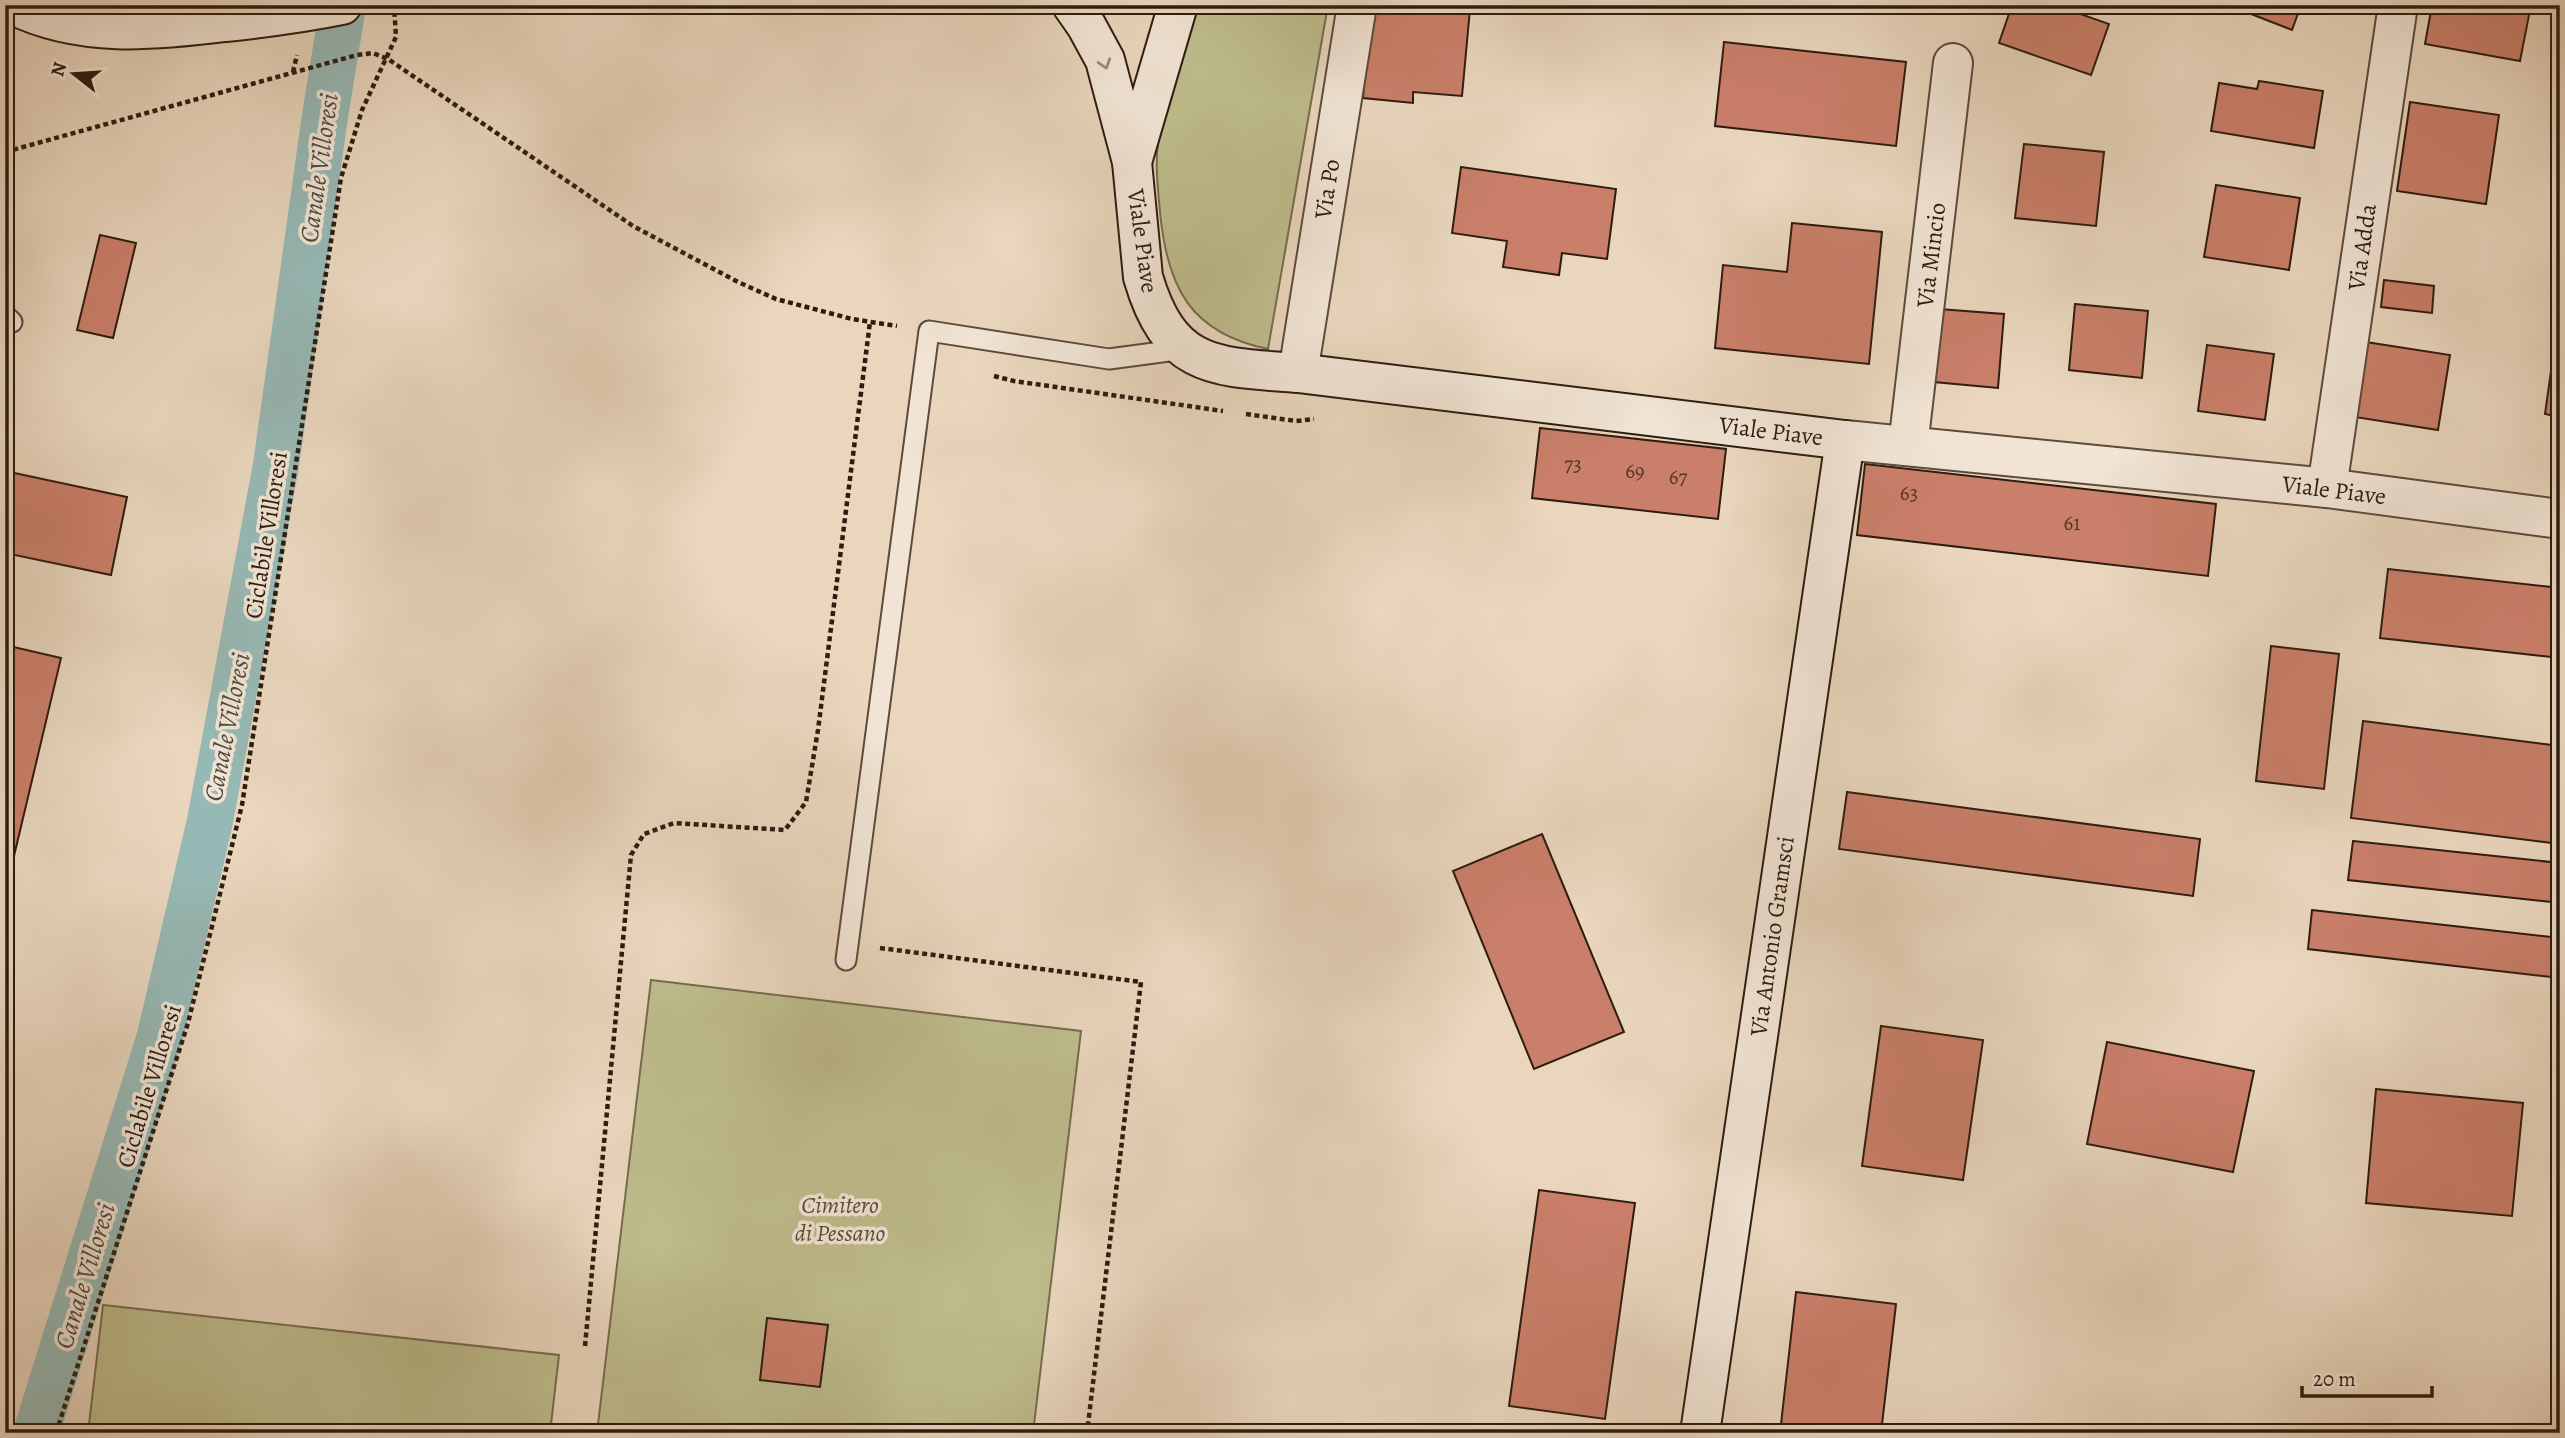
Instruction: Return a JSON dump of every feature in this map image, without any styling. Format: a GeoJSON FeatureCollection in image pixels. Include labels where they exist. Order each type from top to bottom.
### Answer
{"type":"FeatureCollection","features":[{"type":"Feature","properties":{"kind":"street"},"geometry":{"type":"LineString","coordinates":[[13,5],[63,22],[129,30],[173,28],[324,9]]}},
{"type":"Feature","properties":{"kind":"street","name":"Viale Piave"},"geometry":{"type":"LineString","coordinates":[[1072,5],[1105,60],[1132,162],[1143,277],[1154,308],[1170,336],[1184,349],[1207,361],[1237,368],[1298,373],[1845,440],[2327,488],[2560,519]]}},
{"type":"Feature","properties":{"kind":"street","name":"Viale Piave"},"geometry":{"type":"LineString","coordinates":[[1132,162],[1178,5]]}},
{"type":"Feature","properties":{"kind":"street","name":"Via Po"},"geometry":{"type":"LineString","coordinates":[[1298,373],[1357,5]]}},
{"type":"Feature","properties":{"kind":"street","name":"Via Adda"},"geometry":{"type":"LineString","coordinates":[[2327,488],[2398,5]]}},
{"type":"Feature","properties":{"kind":"street","name":"Via Mincio"},"geometry":{"type":"LineString","coordinates":[[1908,446],[1953,63]]}},
{"type":"Feature","properties":{"kind":"street","name":"Via Antonio Gramsci"},"geometry":{"type":"LineString","coordinates":[[1700,1433],[1845,440]]}},
{"type":"Feature","properties":{"kind":"lane"},"geometry":{"type":"LineString","coordinates":[[847,952],[929,331],[1109,359],[1184,349]]}},
{"type":"Feature","properties":{"kind":"path","name":"Ciclabile Villoresi"},"geometry":{"type":"LineString","coordinates":[[56,1433],[188,1023],[231,854],[242,805],[341,178],[362,110],[396,37],[394,5]]}},
{"type":"Feature","properties":{"kind":"path"},"geometry":{"type":"LineString","coordinates":[[5,152],[296,70],[373,53],[388,59],[634,226],[738,282],[776,299],[852,319],[929,331]]}},
{"type":"Feature","properties":{"kind":"path"},"geometry":{"type":"LineString","coordinates":[[585,1346],[631,855],[644,834],[674,823],[785,830],[806,802],[818,730],[870,322]]}},
{"type":"Feature","properties":{"kind":"path"},"geometry":{"type":"LineString","coordinates":[[980,339],[981,359],[986,370],[997,378],[1229,411]]}},
{"type":"Feature","properties":{"kind":"path"},"geometry":{"type":"LineString","coordinates":[[1242,413],[1296,421],[1327,418],[1350,401],[1360,382]]}},
{"type":"Feature","properties":{"kind":"path"},"geometry":{"type":"LineString","coordinates":[[847,952],[1141,982],[1087,1433]]}},
{"type":"Feature","properties":{"kind":"green space"},"geometry":{"type":"Polygon","coordinates":[[[1198,5],[1328,5],[1268,349],[1241,342],[1201,318],[1187,303],[1177,284],[1163,239],[1157,177],[1158,143],[1198,5]]]}},
{"type":"Feature","properties":{"kind":"green space","name":"Cimitero di Pessano"},"geometry":{"type":"Polygon","coordinates":[[[651,980],[1081,1031],[1033,1433],[597,1433],[651,980]]]}},
{"type":"Feature","properties":{"kind":"green space"},"geometry":{"type":"Polygon","coordinates":[[[103,1305],[559,1355],[550,1433],[88,1433],[103,1305]]]}},
{"type":"Feature","properties":{"kind":"building"},"geometry":{"type":"Polygon","coordinates":[[[1371,5],[1427,5],[1470,9],[1462,96],[1413,92],[1413,103],[1363,98],[1371,5]]]}},
{"type":"Feature","properties":{"kind":"building"},"geometry":{"type":"Polygon","coordinates":[[[2012,5],[2055,5],[2109,24],[2091,75],[1999,43],[2012,5]]]}},
{"type":"Feature","properties":{"kind":"building"},"geometry":{"type":"Polygon","coordinates":[[[2228,5],[2301,5],[2292,30],[2228,5]]]}},
{"type":"Feature","properties":{"kind":"building"},"geometry":{"type":"Polygon","coordinates":[[[2432,5],[2531,5],[2520,61],[2425,44],[2432,5]]]}},
{"type":"Feature","properties":{"kind":"building"},"geometry":{"type":"Polygon","coordinates":[[[1724,42],[1906,62],[1896,146],[1715,126],[1724,42]]]}},
{"type":"Feature","properties":{"kind":"building"},"geometry":{"type":"Polygon","coordinates":[[[2259,81],[2323,91],[2314,148],[2211,131],[2219,83],[2257,89],[2259,81]]]}},
{"type":"Feature","properties":{"kind":"building"},"geometry":{"type":"Polygon","coordinates":[[[2410,102],[2499,115],[2486,204],[2397,191],[2410,102]]]}},
{"type":"Feature","properties":{"kind":"building"},"geometry":{"type":"Polygon","coordinates":[[[2024,144],[2104,152],[2096,226],[2015,218],[2024,144]]]}},
{"type":"Feature","properties":{"kind":"building"},"geometry":{"type":"Polygon","coordinates":[[[1461,167],[1616,189],[1607,259],[1562,253],[1559,275],[1503,267],[1507,241],[1452,233],[1461,167]]]}},
{"type":"Feature","properties":{"kind":"building"},"geometry":{"type":"Polygon","coordinates":[[[2216,185],[2300,198],[2289,270],[2204,257],[2216,185]]]}},
{"type":"Feature","properties":{"kind":"building"},"geometry":{"type":"Polygon","coordinates":[[[1792,223],[1882,232],[1869,364],[1715,348],[1723,265],[1787,272],[1792,223]]]}},
{"type":"Feature","properties":{"kind":"building"},"geometry":{"type":"Polygon","coordinates":[[[100,235],[136,243],[113,338],[77,330],[100,235]]]}},
{"type":"Feature","properties":{"kind":"building"},"geometry":{"type":"Polygon","coordinates":[[[2384,280],[2434,286],[2432,313],[2381,307],[2384,280]]]}},
{"type":"Feature","properties":{"kind":"building"},"geometry":{"type":"Polygon","coordinates":[[[2075,304],[2148,311],[2142,378],[2069,370],[2075,304]]]}},
{"type":"Feature","properties":{"kind":"building"},"geometry":{"type":"Polygon","coordinates":[[[1939,309],[2004,314],[1998,388],[1934,382],[1939,309]]]}},
{"type":"Feature","properties":{"kind":"building"},"geometry":{"type":"Polygon","coordinates":[[[2557,328],[2560,329],[2560,417],[2545,414],[2557,328]]]}},
{"type":"Feature","properties":{"kind":"building"},"geometry":{"type":"Polygon","coordinates":[[[2366,342],[2450,355],[2438,430],[2355,417],[2366,342]]]}},
{"type":"Feature","properties":{"kind":"building"},"geometry":{"type":"Polygon","coordinates":[[[2207,345],[2274,354],[2265,420],[2198,411],[2207,345]]]}},
{"type":"Feature","properties":{"kind":"building"},"geometry":{"type":"Polygon","coordinates":[[[1540,428],[1726,449],[1718,519],[1532,498],[1540,428]]]}},
{"type":"Feature","properties":{"kind":"building"},"geometry":{"type":"Polygon","coordinates":[[[1865,464],[2216,504],[2208,576],[1857,535],[1865,464]]]}},
{"type":"Feature","properties":{"kind":"building"},"geometry":{"type":"Polygon","coordinates":[[[5,471],[127,497],[111,575],[5,553],[14,506],[5,504],[5,471]]]}},
{"type":"Feature","properties":{"kind":"building"},"geometry":{"type":"Polygon","coordinates":[[[2388,569],[2560,588],[2560,658],[2380,638],[2388,569]]]}},
{"type":"Feature","properties":{"kind":"building"},"geometry":{"type":"Polygon","coordinates":[[[5,645],[61,658],[5,894],[5,645]]]}},
{"type":"Feature","properties":{"kind":"building"},"geometry":{"type":"Polygon","coordinates":[[[2271,646],[2339,654],[2324,789],[2256,781],[2271,646]]]}},
{"type":"Feature","properties":{"kind":"building"},"geometry":{"type":"Polygon","coordinates":[[[2363,721],[2560,746],[2560,844],[2351,818],[2363,721]]]}},
{"type":"Feature","properties":{"kind":"building"},"geometry":{"type":"Polygon","coordinates":[[[1847,792],[2200,839],[2193,896],[1839,849],[1847,792]]]}},
{"type":"Feature","properties":{"kind":"building"},"geometry":{"type":"Polygon","coordinates":[[[1542,834],[1624,1032],[1534,1069],[1453,871],[1542,834]]]}},
{"type":"Feature","properties":{"kind":"building"},"geometry":{"type":"Polygon","coordinates":[[[2353,841],[2560,863],[2560,903],[2348,880],[2353,841]]]}},
{"type":"Feature","properties":{"kind":"building"},"geometry":{"type":"Polygon","coordinates":[[[2312,910],[2560,938],[2560,978],[2308,949],[2312,910]]]}},
{"type":"Feature","properties":{"kind":"building"},"geometry":{"type":"Polygon","coordinates":[[[1881,1026],[1983,1040],[1963,1180],[1862,1166],[1881,1026]]]}},
{"type":"Feature","properties":{"kind":"building"},"geometry":{"type":"Polygon","coordinates":[[[2107,1042],[2254,1071],[2233,1172],[2087,1144],[2107,1042]]]}},
{"type":"Feature","properties":{"kind":"building"},"geometry":{"type":"Polygon","coordinates":[[[2376,1089],[2523,1103],[2512,1216],[2366,1203],[2376,1089]]]}},
{"type":"Feature","properties":{"kind":"building"},"geometry":{"type":"Polygon","coordinates":[[[1539,1190],[1635,1203],[1605,1419],[1509,1406],[1539,1190]]]}},
{"type":"Feature","properties":{"kind":"building"},"geometry":{"type":"Polygon","coordinates":[[[1796,1292],[1896,1304],[1881,1433],[1780,1433],[1796,1292]]]}},
{"type":"Feature","properties":{"kind":"building"},"geometry":{"type":"Polygon","coordinates":[[[767,1318],[828,1325],[820,1387],[760,1380],[767,1318]]]}},
{"type":"Feature","properties":{"kind":"waterway","name":"Canale Villoresi"},"geometry":{"type":"LineString","coordinates":[[36,1433],[160,1036],[210,821],[276,465],[343,5]]}}]}
